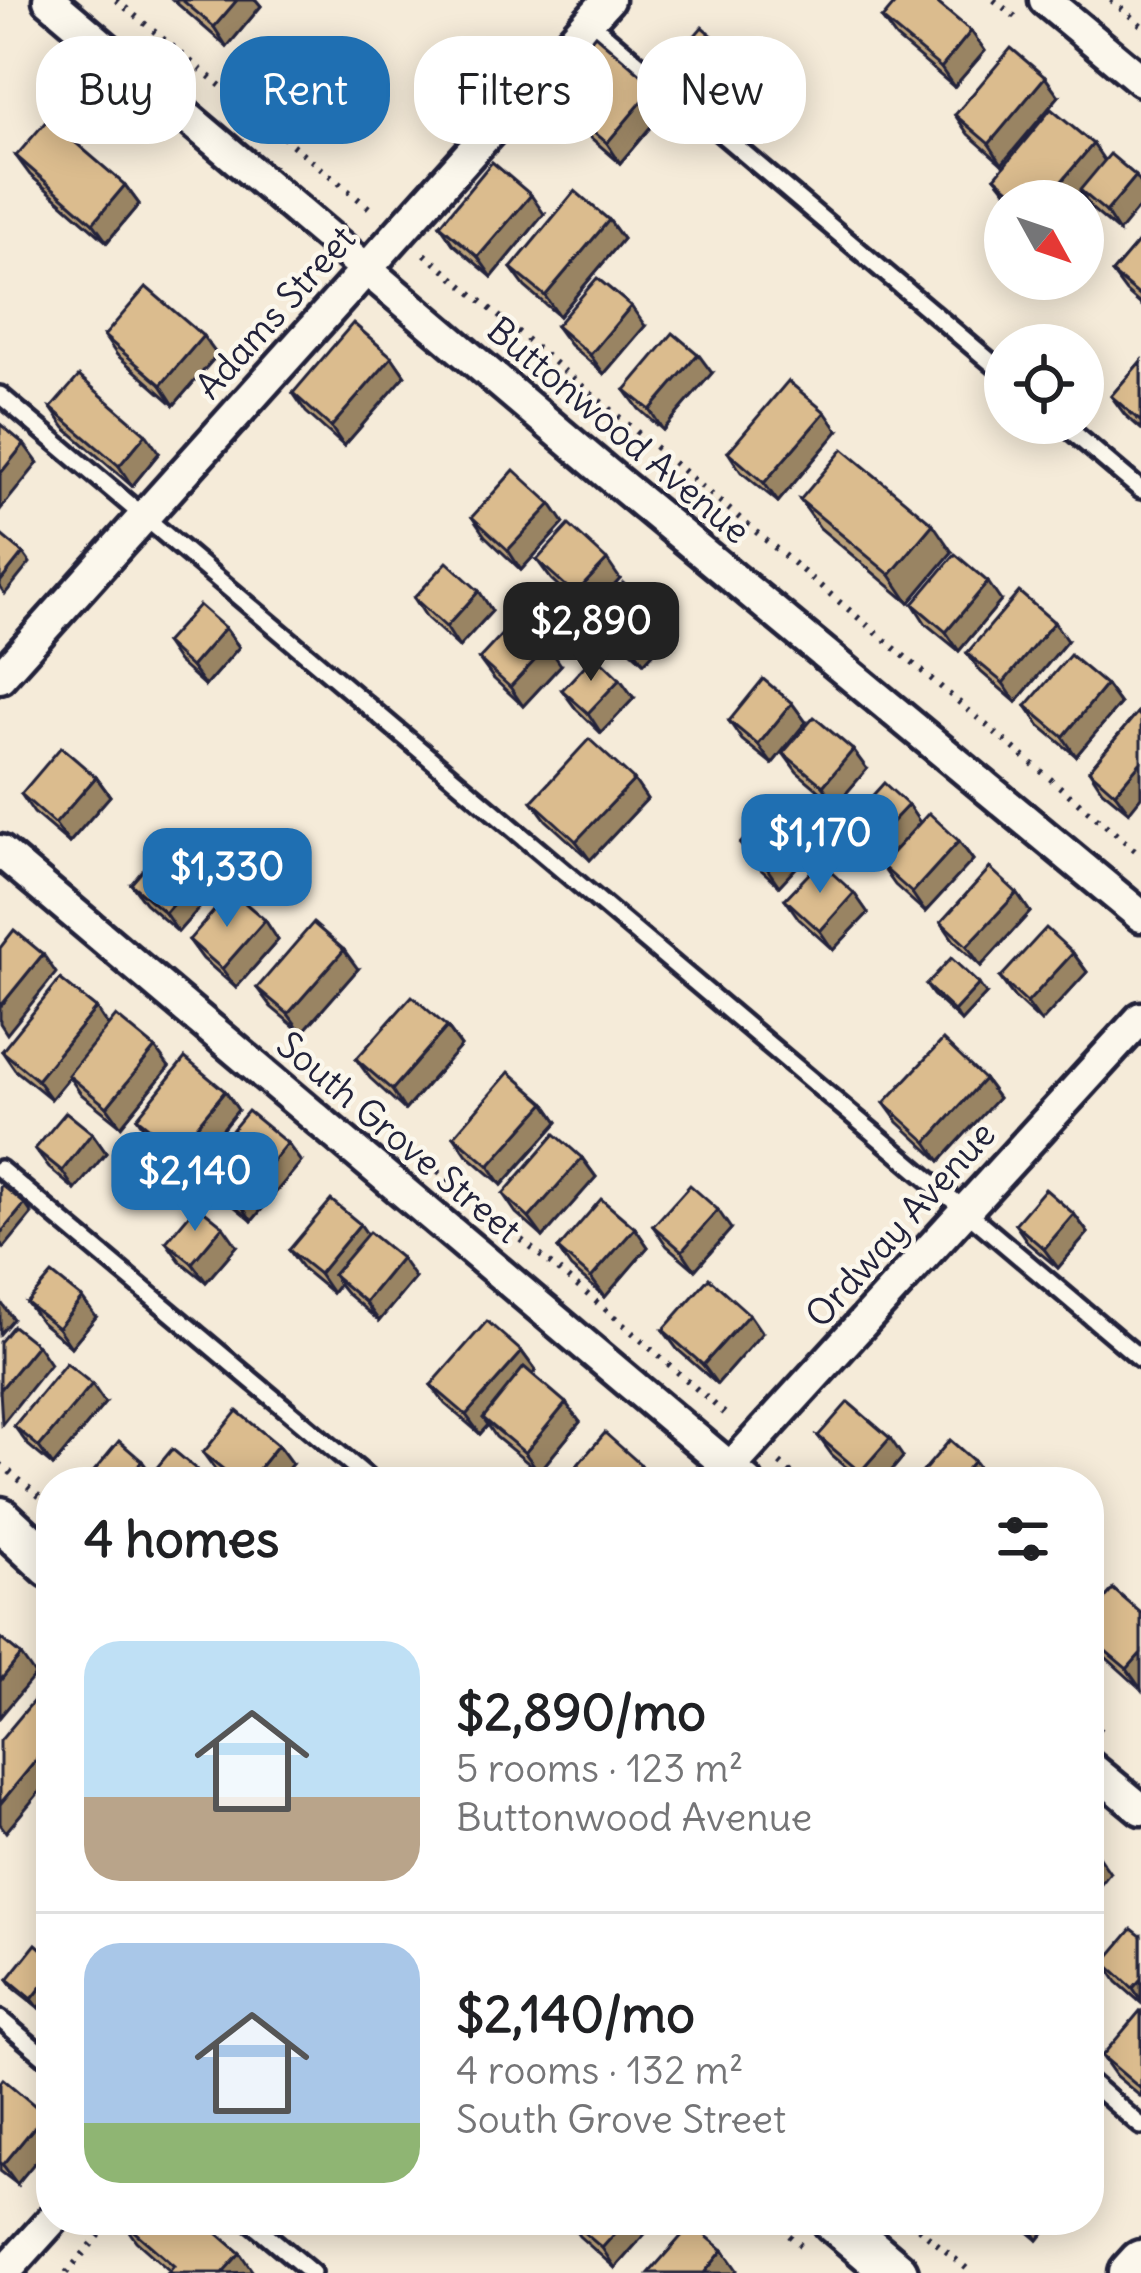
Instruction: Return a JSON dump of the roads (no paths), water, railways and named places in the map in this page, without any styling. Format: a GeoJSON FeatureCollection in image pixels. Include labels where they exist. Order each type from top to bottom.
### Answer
{"type":"FeatureCollection","features":[{"type":"Feature","properties":{"kind":"street","name":"Buttonwood Avenue"},"geometry":{"type":"LineString","coordinates":[[49,0],[609,475],[1141,916]]}},
{"type":"Feature","properties":{"kind":"street"},"geometry":{"type":"LineString","coordinates":[[1046,0],[1141,80]]}},
{"type":"Feature","properties":{"kind":"street","name":"Adams Street"},"geometry":{"type":"LineString","coordinates":[[0,677],[598,11]]}},
{"type":"Feature","properties":{"kind":"street","name":"South Grove Street"},"geometry":{"type":"LineString","coordinates":[[0,851],[720,1467]]}},
{"type":"Feature","properties":{"kind":"street","name":"Ordway Avenue"},"geometry":{"type":"LineString","coordinates":[[741,1467],[1141,1018]]}},
{"type":"Feature","properties":{"kind":"street"},"geometry":{"type":"LineString","coordinates":[[0,1519],[36,1552]]}},
{"type":"Feature","properties":{"kind":"street"},"geometry":{"type":"LineString","coordinates":[[1104,1778],[1141,1809]]}},
{"type":"Feature","properties":{"kind":"street"},"geometry":{"type":"LineString","coordinates":[[4,2273],[38,2235]]}},
{"type":"Feature","properties":{"kind":"street"},"geometry":{"type":"LineString","coordinates":[[852,2235],[896,2273]]}},
{"type":"Feature","properties":{"kind":"street"},"geometry":{"type":"LineString","coordinates":[[1131,2273],[1141,2262]]}},
{"type":"Feature","properties":{"kind":"lane"},"geometry":{"type":"LineString","coordinates":[[598,11],[984,355]]}},
{"type":"Feature","properties":{"kind":"lane"},"geometry":{"type":"LineString","coordinates":[[0,395],[1141,1359]]}},
{"type":"Feature","properties":{"kind":"lane"},"geometry":{"type":"LineString","coordinates":[[1087,444],[1141,490]]}},
{"type":"Feature","properties":{"kind":"lane"},"geometry":{"type":"LineString","coordinates":[[0,1169],[355,1467]]}},
{"type":"Feature","properties":{"kind":"lane"},"geometry":{"type":"LineString","coordinates":[[0,2019],[36,2049]]}},
{"type":"Feature","properties":{"kind":"lane"},"geometry":{"type":"LineString","coordinates":[[1104,2094],[1141,2126]]}},
{"type":"Feature","properties":{"kind":"lane"},"geometry":{"type":"LineString","coordinates":[[266,2235],[312,2273]]}}]}
